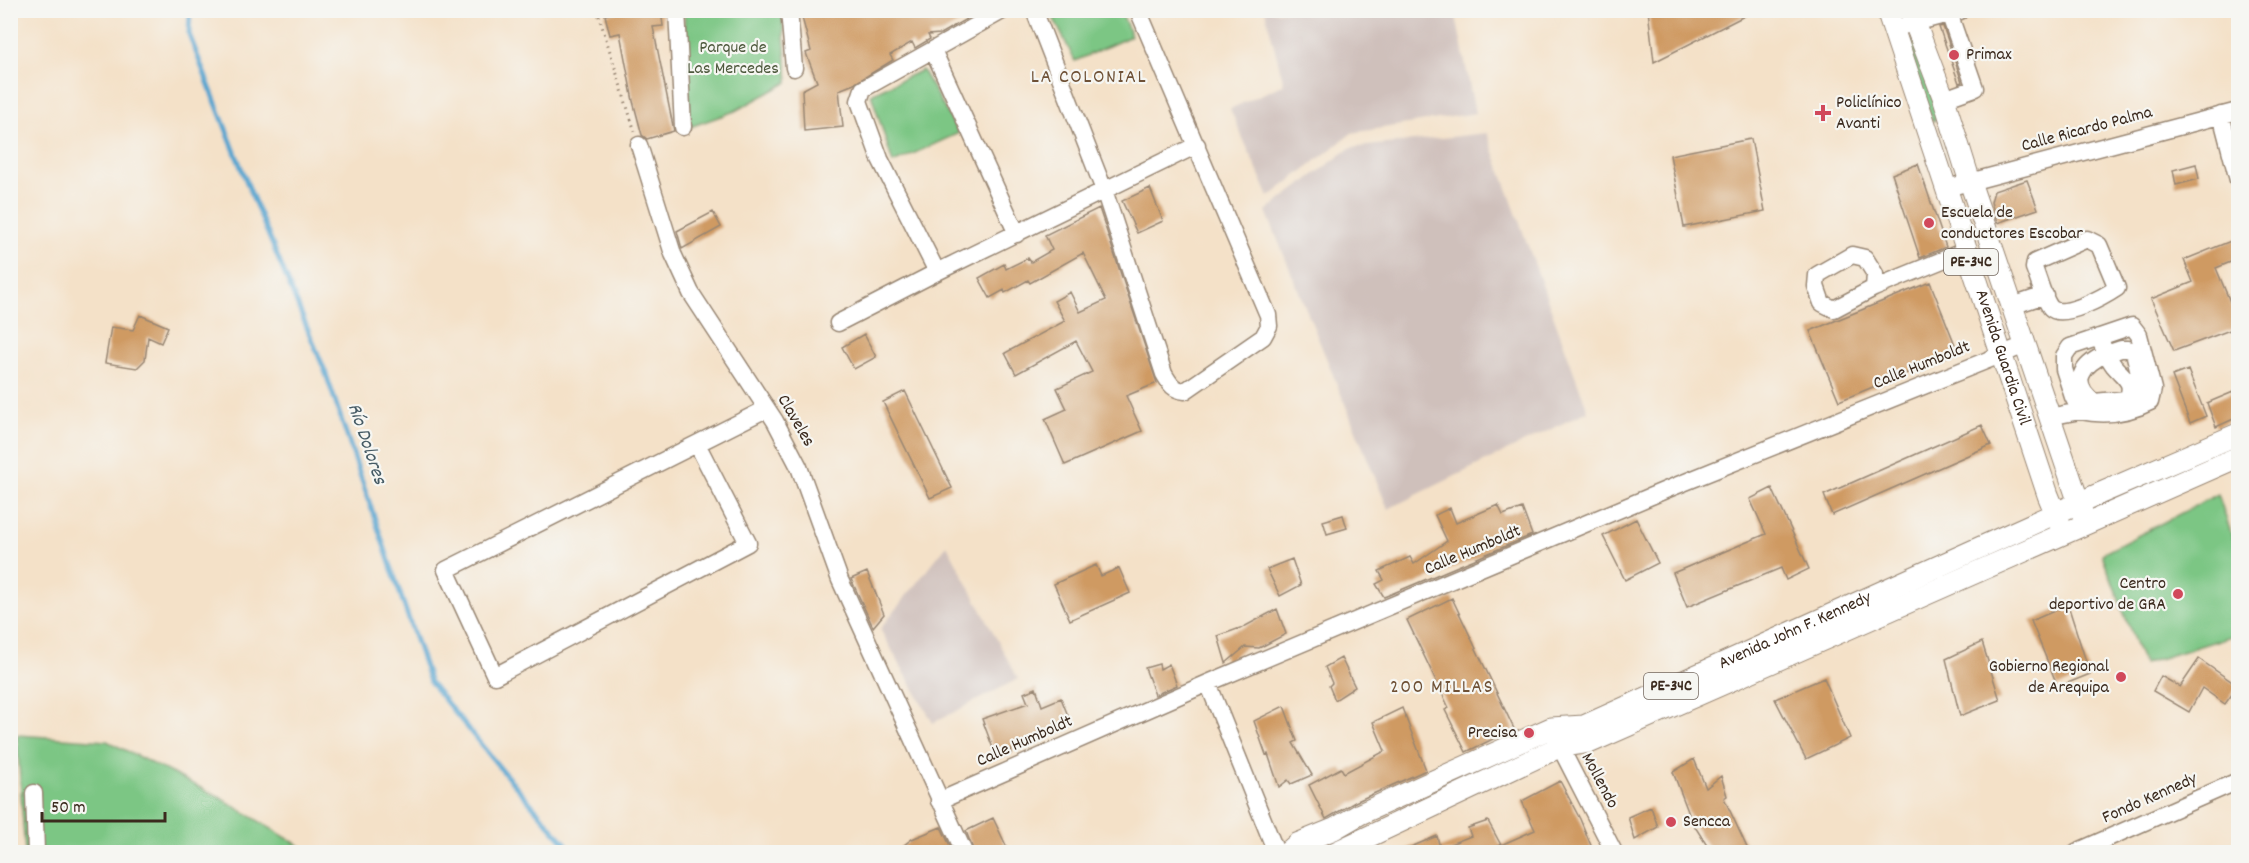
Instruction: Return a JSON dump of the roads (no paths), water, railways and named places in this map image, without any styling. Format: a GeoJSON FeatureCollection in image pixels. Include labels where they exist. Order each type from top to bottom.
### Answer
{"type":"FeatureCollection","features":[{"type":"Feature","properties":{"kind":"main road","name":"Avenida Guardia Civil"},"geometry":{"type":"LineString","coordinates":[[1912,16],[1944,99],[2086,524]]}},
{"type":"Feature","properties":{"kind":"main road","name":"Avenida Guardia Civil"},"geometry":{"type":"LineString","coordinates":[[1890,20],[2064,534]]}},
{"type":"Feature","properties":{"kind":"main road","name":"Avenida John F. Kennedy"},"geometry":{"type":"LineString","coordinates":[[1871,608],[2056,513],[2238,434]]}},
{"type":"Feature","properties":{"kind":"main road","name":"Avenida John F. Kennedy"},"geometry":{"type":"LineString","coordinates":[[1288,852],[1297,844],[1339,846],[1559,747],[1591,742],[1669,698],[1871,608],[2064,534],[2238,457]]}},
{"type":"Feature","properties":{"kind":"main road","name":"Avenida John F. Kennedy"},"geometry":{"type":"LineString","coordinates":[[1339,846],[1360,814],[1551,728],[1584,726],[1669,698]]}},
{"type":"Feature","properties":{"kind":"street"},"geometry":{"type":"LineString","coordinates":[[676,10],[683,127]]}},
{"type":"Feature","properties":{"kind":"street"},"geometry":{"type":"LineString","coordinates":[[789,10],[794,68]]}},
{"type":"Feature","properties":{"kind":"street"},"geometry":{"type":"LineString","coordinates":[[937,272],[880,159],[859,101],[863,89],[1004,10]]}},
{"type":"Feature","properties":{"kind":"street"},"geometry":{"type":"LineString","coordinates":[[1034,10],[1104,190],[1164,374],[1170,385],[1185,391],[1263,337],[1269,326],[1268,315],[1138,10]]}},
{"type":"Feature","properties":{"kind":"street"},"geometry":{"type":"LineString","coordinates":[[1890,20],[1955,12],[1975,88],[1944,99]]}},
{"type":"Feature","properties":{"kind":"street"},"geometry":{"type":"LineString","coordinates":[[933,50],[1017,234]]}},
{"type":"Feature","properties":{"kind":"street","name":"Calle Ricardo Palma"},"geometry":{"type":"LineString","coordinates":[[1947,188],[2238,111]]}},
{"type":"Feature","properties":{"kind":"street"},"geometry":{"type":"LineString","coordinates":[[2221,115],[2238,180]]}},
{"type":"Feature","properties":{"kind":"street","name":"Claveles"},"geometry":{"type":"LineString","coordinates":[[639,145],[673,254],[691,293],[766,409],[799,467],[840,580],[964,852]]}},
{"type":"Feature","properties":{"kind":"street"},"geometry":{"type":"LineString","coordinates":[[838,323],[1197,145]]}},
{"type":"Feature","properties":{"kind":"street"},"geometry":{"type":"LineString","coordinates":[[2087,239],[2099,245],[2117,288],[2067,312],[2057,312],[2049,307],[2045,295],[2034,268],[2035,262],[2087,239]]}},
{"type":"Feature","properties":{"kind":"street"},"geometry":{"type":"LineString","coordinates":[[1874,288],[1967,250]]}},
{"type":"Feature","properties":{"kind":"street"},"geometry":{"type":"LineString","coordinates":[[2021,303],[2045,295]]}},
{"type":"Feature","properties":{"kind":"street"},"geometry":{"type":"LineString","coordinates":[[2059,415],[2080,411],[2099,415],[2118,413],[2139,408],[2150,402],[2153,389],[2136,330],[2132,326],[2070,347],[2064,356],[2064,369],[2080,411]]}},
{"type":"Feature","properties":{"kind":"street"},"geometry":{"type":"LineString","coordinates":[[2099,337],[2114,367],[2128,380],[2131,387],[2127,399]]}},
{"type":"Feature","properties":{"kind":"street","name":"Calle Humboldt"},"geometry":{"type":"LineString","coordinates":[[939,801],[1208,683],[1668,489],[2025,345]]}},
{"type":"Feature","properties":{"kind":"street"},"geometry":{"type":"LineString","coordinates":[[2121,350],[2134,352],[2143,389],[2139,395],[2127,399],[2094,402],[2083,391],[2080,381],[2082,372],[2093,360],[2106,354],[2121,350]]}},
{"type":"Feature","properties":{"kind":"street"},"geometry":{"type":"LineString","coordinates":[[697,444],[748,543],[495,676],[446,570],[766,409]]}},
{"type":"Feature","properties":{"kind":"street"},"geometry":{"type":"LineString","coordinates":[[1208,683],[1276,852]]}},
{"type":"Feature","properties":{"kind":"street","name":"Mollendo"},"geometry":{"type":"LineString","coordinates":[[1551,728],[1614,852]]}},
{"type":"Feature","properties":{"kind":"street","name":"Fondo Kennedy"},"geometry":{"type":"LineString","coordinates":[[2076,852],[2238,782]]}},
{"type":"Feature","properties":{"kind":"street"},"geometry":{"type":"LineString","coordinates":[[34,793],[36,852]]}},
{"type":"Feature","properties":{"kind":"waterway","name":"Río Dolores"},"geometry":{"type":"LineString","coordinates":[[190,10],[189,34],[251,193],[325,371],[430,682],[505,774],[573,852]]}},
{"type":"Feature","properties":{"kind":"place","name":"Primax"},"geometry":{"type":"Point","coordinates":[1954,55]}},
{"type":"Feature","properties":{"kind":"place","name":"Policlínico Avanti"},"geometry":{"type":"Point","coordinates":[1823,113]}},
{"type":"Feature","properties":{"kind":"place","name":"Escuela de conductores Escobar"},"geometry":{"type":"Point","coordinates":[1929,223]}},
{"type":"Feature","properties":{"kind":"place","name":"Centro deportivo de GRA"},"geometry":{"type":"Point","coordinates":[2178,594]}},
{"type":"Feature","properties":{"kind":"place","name":"Gobierno Regional de Arequipa"},"geometry":{"type":"Point","coordinates":[2121,677]}},
{"type":"Feature","properties":{"kind":"place","name":"Precisa"},"geometry":{"type":"Point","coordinates":[1529,733]}},
{"type":"Feature","properties":{"kind":"place","name":"Sencca"},"geometry":{"type":"Point","coordinates":[1671,822]}},
{"type":"Feature","properties":{"kind":"district","name":"LA COLONIAL"},"geometry":{"type":"Point","coordinates":[1089,78]}},
{"type":"Feature","properties":{"kind":"district","name":"200 MILLAS"},"geometry":{"type":"Point","coordinates":[1442,688]}},
{"type":"Feature","properties":{"kind":"park label","name":"Parque de Las Mercedes"},"geometry":{"type":"Point","coordinates":[733,58]}}]}
